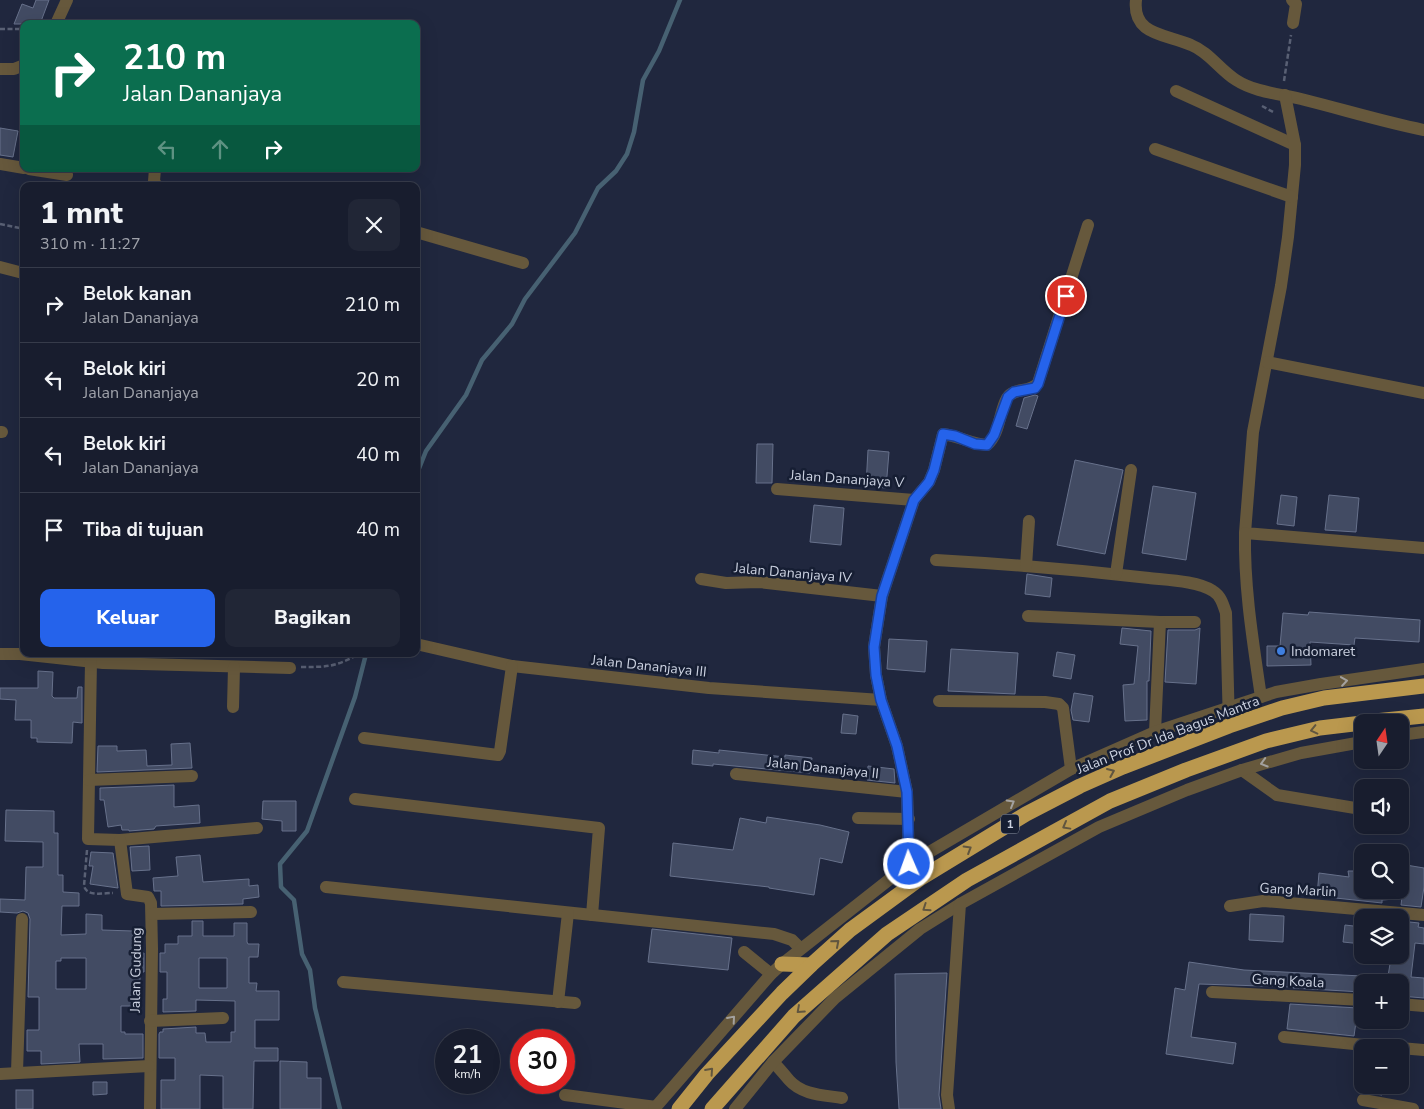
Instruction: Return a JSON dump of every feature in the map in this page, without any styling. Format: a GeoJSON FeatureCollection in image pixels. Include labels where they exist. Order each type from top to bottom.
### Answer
{"type":"FeatureCollection","features":[{"type":"Feature","properties":{"kind":"highway","name":"Jalan Prof Dr Ida Bagus Mantra"},"geometry":{"type":"LineString","coordinates":[[679,1109],[707,1074],[811,965],[850,930],[921,878],[1026,814],[1080,786],[1123,767],[1229,726],[1282,708],[1324,698],[1424,686]]}},
{"type":"Feature","properties":{"kind":"highway","name":"1"},"geometry":{"type":"LineString","coordinates":[[1409,718],[1424,716]]}},
{"type":"Feature","properties":{"kind":"highway","name":"1"},"geometry":{"type":"LineString","coordinates":[[712,1109],[794,1016],[830,993],[887,934],[967,880],[1110,801],[1156,782],[1266,741],[1320,728],[1354,724]]}},
{"type":"Feature","properties":{"kind":"highway"},"geometry":{"type":"LineString","coordinates":[[776,969],[811,965]]}},
{"type":"Feature","properties":{"kind":"street"},"geometry":{"type":"LineString","coordinates":[[58,20],[67,0]]}},
{"type":"Feature","properties":{"kind":"street"},"geometry":{"type":"LineString","coordinates":[[1136,0],[1135,10],[1137,18],[1148,29],[1162,37],[1192,45],[1212,58],[1236,80],[1261,90],[1392,124],[1424,130]]}},
{"type":"Feature","properties":{"kind":"street"},"geometry":{"type":"LineString","coordinates":[[1292,0],[1296,4],[1293,23]]}},
{"type":"Feature","properties":{"kind":"street"},"geometry":{"type":"LineString","coordinates":[[0,69],[14,69],[20,67]]}},
{"type":"Feature","properties":{"kind":"street"},"geometry":{"type":"LineString","coordinates":[[1176,91],[1295,145]]}},
{"type":"Feature","properties":{"kind":"street"},"geometry":{"type":"LineString","coordinates":[[1261,697],[1244,568],[1245,533],[1253,432],[1281,286],[1295,165],[1295,145],[1285,95]]}},
{"type":"Feature","properties":{"kind":"street"},"geometry":{"type":"LineString","coordinates":[[1155,148],[1292,197]]}},
{"type":"Feature","properties":{"kind":"street"},"geometry":{"type":"LineString","coordinates":[[0,164],[20,167]]}},
{"type":"Feature","properties":{"kind":"street"},"geometry":{"type":"LineString","coordinates":[[48,172],[67,175]]}},
{"type":"Feature","properties":{"kind":"street"},"geometry":{"type":"LineString","coordinates":[[909,864],[907,792],[897,746],[881,700],[876,675],[874,647],[882,596],[914,500],[929,482],[934,470],[943,434],[955,436],[975,444],[987,445],[994,435],[1008,397],[1014,392],[1035,388],[1038,384],[1088,225]]}},
{"type":"Feature","properties":{"kind":"street"},"geometry":{"type":"LineString","coordinates":[[420,233],[523,263]]}},
{"type":"Feature","properties":{"kind":"street"},"geometry":{"type":"LineString","coordinates":[[0,267],[19,272]]}},
{"type":"Feature","properties":{"kind":"street"},"geometry":{"type":"LineString","coordinates":[[1266,362],[1424,393]]}},
{"type":"Feature","properties":{"kind":"street"},"geometry":{"type":"LineString","coordinates":[[1116,574],[1131,470]]}},
{"type":"Feature","properties":{"kind":"street","name":"Jalan Dananjaya V"},"geometry":{"type":"LineString","coordinates":[[778,489],[914,500]]}},
{"type":"Feature","properties":{"kind":"street"},"geometry":{"type":"LineString","coordinates":[[1026,566],[1029,521]]}},
{"type":"Feature","properties":{"kind":"street"},"geometry":{"type":"LineString","coordinates":[[1245,533],[1424,548]]}},
{"type":"Feature","properties":{"kind":"street"},"geometry":{"type":"LineString","coordinates":[[936,560],[1116,574],[1196,585],[1213,591],[1222,599],[1226,613],[1229,726]]}},
{"type":"Feature","properties":{"kind":"street","name":"Jalan Dananjaya IV"},"geometry":{"type":"LineString","coordinates":[[701,579],[726,582],[760,582],[882,596]]}},
{"type":"Feature","properties":{"kind":"street"},"geometry":{"type":"LineString","coordinates":[[1028,616],[1195,622]]}},
{"type":"Feature","properties":{"kind":"street"},"geometry":{"type":"LineString","coordinates":[[1156,732],[1160,622]]}},
{"type":"Feature","properties":{"kind":"street","name":"Jalan Dananjaya III"},"geometry":{"type":"LineString","coordinates":[[420,645],[512,666],[709,688],[881,700]]}},
{"type":"Feature","properties":{"kind":"street"},"geometry":{"type":"LineString","coordinates":[[0,654],[20,654]]}},
{"type":"Feature","properties":{"kind":"street"},"geometry":{"type":"LineString","coordinates":[[50,657],[91,661],[290,668]]}},
{"type":"Feature","properties":{"kind":"street"},"geometry":{"type":"LineString","coordinates":[[91,661],[88,839],[120,840],[257,828]]}},
{"type":"Feature","properties":{"kind":"street"},"geometry":{"type":"LineString","coordinates":[[364,738],[498,755],[512,666]]}},
{"type":"Feature","properties":{"kind":"street"},"geometry":{"type":"LineString","coordinates":[[233,707],[234,667]]}},
{"type":"Feature","properties":{"kind":"street"},"geometry":{"type":"LineString","coordinates":[[565,1095],[655,1108],[776,969],[800,948],[909,864],[1071,769],[1156,732],[1276,692],[1424,669]]}},
{"type":"Feature","properties":{"kind":"street"},"geometry":{"type":"LineString","coordinates":[[939,702],[1045,702],[1059,704],[1063,708],[1071,769]]}},
{"type":"Feature","properties":{"kind":"street"},"geometry":{"type":"LineString","coordinates":[[1409,734],[1424,732]]}},
{"type":"Feature","properties":{"kind":"street"},"geometry":{"type":"LineString","coordinates":[[734,1109],[830,993],[920,929],[960,904],[1098,827],[1164,800],[1242,770],[1301,753],[1354,743]]}},
{"type":"Feature","properties":{"kind":"street"},"geometry":{"type":"LineString","coordinates":[[1242,770],[1277,796],[1354,808]]}},
{"type":"Feature","properties":{"kind":"street","name":"Jalan Dananjaya II"},"geometry":{"type":"LineString","coordinates":[[736,774],[907,792]]}},
{"type":"Feature","properties":{"kind":"street"},"geometry":{"type":"LineString","coordinates":[[89,780],[192,776]]}},
{"type":"Feature","properties":{"kind":"street"},"geometry":{"type":"LineString","coordinates":[[1156,782],[1164,800]]}},
{"type":"Feature","properties":{"kind":"street"},"geometry":{"type":"LineString","coordinates":[[355,799],[600,828],[592,915]]}},
{"type":"Feature","properties":{"kind":"street"},"geometry":{"type":"LineString","coordinates":[[858,818],[908,819]]}},
{"type":"Feature","properties":{"kind":"street"},"geometry":{"type":"LineString","coordinates":[[120,840],[126,894]]}},
{"type":"Feature","properties":{"kind":"street"},"geometry":{"type":"LineString","coordinates":[[326,887],[774,934],[792,940],[800,948]]}},
{"type":"Feature","properties":{"kind":"street","name":"Jalan Gudung"},"geometry":{"type":"LineString","coordinates":[[126,894],[148,897],[151,902],[150,1109]]}},
{"type":"Feature","properties":{"kind":"street","name":"Gang Marlin"},"geometry":{"type":"LineString","coordinates":[[1230,906],[1263,901],[1424,915]]}},
{"type":"Feature","properties":{"kind":"street"},"geometry":{"type":"LineString","coordinates":[[949,1109],[947,1095],[960,904]]}},
{"type":"Feature","properties":{"kind":"street"},"geometry":{"type":"LineString","coordinates":[[152,914],[251,912]]}},
{"type":"Feature","properties":{"kind":"street"},"geometry":{"type":"LineString","coordinates":[[558,1002],[568,913]]}},
{"type":"Feature","properties":{"kind":"street"},"geometry":{"type":"LineString","coordinates":[[17,1072],[22,920]]}},
{"type":"Feature","properties":{"kind":"street"},"geometry":{"type":"LineString","coordinates":[[744,952],[776,969]]}},
{"type":"Feature","properties":{"kind":"street"},"geometry":{"type":"LineString","coordinates":[[343,982],[575,1003]]}},
{"type":"Feature","properties":{"kind":"street","name":"Gang Koala"},"geometry":{"type":"LineString","coordinates":[[1212,992],[1354,1000]]}},
{"type":"Feature","properties":{"kind":"street"},"geometry":{"type":"LineString","coordinates":[[1409,1005],[1424,1006]]}},
{"type":"Feature","properties":{"kind":"street"},"geometry":{"type":"LineString","coordinates":[[150,1021],[223,1018]]}},
{"type":"Feature","properties":{"kind":"street"},"geometry":{"type":"LineString","coordinates":[[1284,1037],[1354,1044]]}},
{"type":"Feature","properties":{"kind":"street"},"geometry":{"type":"LineString","coordinates":[[1409,1049],[1424,1050]]}},
{"type":"Feature","properties":{"kind":"street"},"geometry":{"type":"LineString","coordinates":[[773,1062],[789,1081],[799,1089],[810,1094],[842,1098]]}},
{"type":"Feature","properties":{"kind":"street"},"geometry":{"type":"LineString","coordinates":[[0,1074],[149,1066]]}},
{"type":"Feature","properties":{"kind":"street"},"geometry":{"type":"LineString","coordinates":[[1363,1100],[1413,1109]]}},
{"type":"Feature","properties":{"kind":"path"},"geometry":{"type":"LineString","coordinates":[[1285,95],[1284,78],[1293,23]]}},
{"type":"Feature","properties":{"kind":"path"},"geometry":{"type":"LineString","coordinates":[[0,30],[20,29]]}},
{"type":"Feature","properties":{"kind":"path"},"geometry":{"type":"LineString","coordinates":[[0,224],[20,228]]}},
{"type":"Feature","properties":{"kind":"path"},"geometry":{"type":"LineString","coordinates":[[290,668],[333,666],[354,657]]}},
{"type":"Feature","properties":{"kind":"path"},"geometry":{"type":"LineString","coordinates":[[88,839],[85,891],[89,893],[126,894]]}},
{"type":"Feature","properties":{"kind":"building"},"geometry":{"type":"Polygon","coordinates":[[[36,0],[49,0],[42,20],[20,20],[20,24],[14,24],[22,4],[33,8],[36,0]]]}},
{"type":"Feature","properties":{"kind":"building"},"geometry":{"type":"Polygon","coordinates":[[[0,128],[18,131],[13,157],[0,155],[0,128]]]}},
{"type":"Feature","properties":{"kind":"building"},"geometry":{"type":"Polygon","coordinates":[[[1038,396],[1027,429],[1016,426],[1024,398],[1038,396]]]}},
{"type":"Feature","properties":{"kind":"building"},"geometry":{"type":"Polygon","coordinates":[[[757,444],[773,444],[772,483],[756,483],[757,444]]]}},
{"type":"Feature","properties":{"kind":"building"},"geometry":{"type":"Polygon","coordinates":[[[868,450],[889,452],[886,488],[866,486],[868,450]]]}},
{"type":"Feature","properties":{"kind":"building"},"geometry":{"type":"Polygon","coordinates":[[[1075,460],[1123,470],[1105,554],[1057,545],[1075,460]]]}},
{"type":"Feature","properties":{"kind":"building"},"geometry":{"type":"Polygon","coordinates":[[[1153,486],[1196,493],[1186,560],[1142,553],[1153,486]]]}},
{"type":"Feature","properties":{"kind":"building"},"geometry":{"type":"Polygon","coordinates":[[[1281,495],[1297,497],[1294,526],[1277,524],[1281,495]]]}},
{"type":"Feature","properties":{"kind":"building"},"geometry":{"type":"Polygon","coordinates":[[[1329,495],[1359,498],[1356,532],[1325,530],[1329,495]]]}},
{"type":"Feature","properties":{"kind":"building"},"geometry":{"type":"Polygon","coordinates":[[[814,505],[844,508],[841,545],[810,542],[814,505]]]}},
{"type":"Feature","properties":{"kind":"building"},"geometry":{"type":"Polygon","coordinates":[[[1027,574],[1052,578],[1050,597],[1025,594],[1027,574]]]}},
{"type":"Feature","properties":{"kind":"building"},"geometry":{"type":"Polygon","coordinates":[[[1309,612],[1420,620],[1419,642],[1355,638],[1354,645],[1310,642],[1311,665],[1267,666],[1267,646],[1280,646],[1283,613],[1308,615],[1309,612]]]}},
{"type":"Feature","properties":{"kind":"building"},"geometry":{"type":"Polygon","coordinates":[[[1122,628],[1151,631],[1149,681],[1147,681],[1147,720],[1125,721],[1123,685],[1134,684],[1138,646],[1120,644],[1122,628]]]}},
{"type":"Feature","properties":{"kind":"building"},"geometry":{"type":"Polygon","coordinates":[[[1200,628],[1196,684],[1165,682],[1168,630],[1195,630],[1200,628]]]}},
{"type":"Feature","properties":{"kind":"building"},"geometry":{"type":"Polygon","coordinates":[[[889,639],[927,641],[925,672],[887,669],[889,639]]]}},
{"type":"Feature","properties":{"kind":"building"},"geometry":{"type":"Polygon","coordinates":[[[951,649],[1018,653],[1015,694],[948,691],[951,649]]]}},
{"type":"Feature","properties":{"kind":"building"},"geometry":{"type":"Polygon","coordinates":[[[1057,652],[1075,655],[1071,679],[1053,676],[1057,652]]]}},
{"type":"Feature","properties":{"kind":"building"},"geometry":{"type":"Polygon","coordinates":[[[38,671],[53,672],[52,696],[54,698],[77,698],[78,687],[82,687],[82,723],[73,722],[72,743],[37,742],[37,738],[31,738],[31,720],[15,720],[16,700],[0,699],[0,688],[38,688],[38,671]]]}},
{"type":"Feature","properties":{"kind":"building"},"geometry":{"type":"Polygon","coordinates":[[[1074,693],[1093,696],[1089,722],[1073,720],[1071,710],[1074,693]]]}},
{"type":"Feature","properties":{"kind":"building"},"geometry":{"type":"Polygon","coordinates":[[[843,714],[858,716],[856,734],[841,733],[843,714]]]}},
{"type":"Feature","properties":{"kind":"building"},"geometry":{"type":"Polygon","coordinates":[[[190,743],[192,768],[97,772],[98,746],[117,746],[117,751],[146,750],[147,766],[172,765],[171,744],[190,743]]]}},
{"type":"Feature","properties":{"kind":"building"},"geometry":{"type":"Polygon","coordinates":[[[693,750],[719,753],[719,750],[812,758],[810,773],[713,764],[713,766],[692,764],[693,750]]]}},
{"type":"Feature","properties":{"kind":"building"},"geometry":{"type":"Polygon","coordinates":[[[868,766],[894,769],[895,783],[867,780],[868,766]]]}},
{"type":"Feature","properties":{"kind":"building"},"geometry":{"type":"Polygon","coordinates":[[[174,785],[174,807],[199,805],[200,823],[156,826],[154,829],[129,831],[122,830],[121,825],[108,827],[104,800],[100,800],[100,788],[174,785]]]}},
{"type":"Feature","properties":{"kind":"building"},"geometry":{"type":"Polygon","coordinates":[[[263,801],[296,801],[296,831],[282,831],[282,821],[262,819],[263,801]]]}},
{"type":"Feature","properties":{"kind":"building"},"geometry":{"type":"Polygon","coordinates":[[[6,810],[54,811],[54,833],[58,833],[58,875],[63,875],[63,892],[79,893],[79,906],[62,906],[61,935],[86,934],[86,914],[102,915],[102,930],[133,931],[133,953],[144,953],[144,972],[140,972],[140,1006],[121,1006],[121,1032],[125,1032],[125,1034],[143,1034],[143,1058],[103,1059],[103,1044],[79,1044],[80,1062],[41,1064],[41,1051],[27,1051],[27,1030],[39,1030],[39,997],[28,997],[30,919],[28,913],[23,911],[17,913],[0,912],[0,899],[25,900],[26,867],[43,867],[43,842],[5,841],[6,810]],[[61,958],[61,961],[56,961],[56,989],[86,989],[86,958],[61,958]]]}},
{"type":"Feature","properties":{"kind":"building"},"geometry":{"type":"Polygon","coordinates":[[[767,817],[820,825],[849,832],[842,863],[820,858],[814,895],[769,887],[670,876],[673,843],[733,850],[740,818],[766,823],[767,817]]]}},
{"type":"Feature","properties":{"kind":"building"},"geometry":{"type":"Polygon","coordinates":[[[149,846],[150,870],[132,871],[130,847],[149,846]]]}},
{"type":"Feature","properties":{"kind":"building"},"geometry":{"type":"Polygon","coordinates":[[[91,852],[113,853],[118,888],[90,884],[93,866],[89,866],[91,852]]]}},
{"type":"Feature","properties":{"kind":"building"},"geometry":{"type":"Polygon","coordinates":[[[200,855],[203,882],[249,879],[249,886],[258,885],[259,897],[243,899],[243,904],[161,906],[161,891],[154,891],[153,878],[178,876],[176,857],[200,855]]]}},
{"type":"Feature","properties":{"kind":"building"},"geometry":{"type":"Polygon","coordinates":[[[1409,866],[1424,868],[1421,907],[1401,905],[1402,899],[1409,899],[1409,866]]]}},
{"type":"Feature","properties":{"kind":"building"},"geometry":{"type":"Polygon","coordinates":[[[1348,871],[1354,871],[1354,899],[1395,899],[1382,900],[1382,903],[1317,896],[1319,873],[1349,877],[1348,871]]]}},
{"type":"Feature","properties":{"kind":"building"},"geometry":{"type":"Polygon","coordinates":[[[1250,914],[1284,916],[1283,942],[1249,940],[1250,914]]]}},
{"type":"Feature","properties":{"kind":"building"},"geometry":{"type":"Polygon","coordinates":[[[192,921],[203,921],[203,936],[234,936],[234,923],[247,923],[248,944],[259,944],[258,957],[249,957],[249,983],[257,983],[256,991],[279,991],[279,1020],[255,1020],[255,1048],[278,1048],[278,1061],[254,1061],[253,1109],[223,1109],[223,1076],[200,1075],[200,1109],[161,1109],[161,1080],[175,1080],[175,1058],[159,1058],[160,1032],[163,1032],[163,1029],[196,1027],[196,1033],[205,1033],[206,1042],[231,1042],[231,1032],[235,1032],[235,1001],[196,1000],[196,1011],[163,1012],[163,999],[167,999],[167,972],[160,972],[160,953],[165,953],[165,944],[178,944],[178,936],[192,936],[192,921]],[[199,958],[199,988],[227,988],[227,958],[199,958]]]}},
{"type":"Feature","properties":{"kind":"building"},"geometry":{"type":"Polygon","coordinates":[[[1409,922],[1419,923],[1418,927],[1424,928],[1424,944],[1415,943],[1411,977],[1424,978],[1424,998],[1409,997],[1409,974],[1388,974],[1390,964],[1409,964],[1409,922]]]}},
{"type":"Feature","properties":{"kind":"building"},"geometry":{"type":"Polygon","coordinates":[[[1345,925],[1354,926],[1354,943],[1343,942],[1345,925]]]}},
{"type":"Feature","properties":{"kind":"building"},"geometry":{"type":"Polygon","coordinates":[[[652,929],[732,938],[728,970],[648,962],[652,929]]]}},
{"type":"Feature","properties":{"kind":"building"},"geometry":{"type":"Polygon","coordinates":[[[1189,962],[1244,970],[1354,976],[1354,992],[1293,987],[1199,984],[1191,1037],[1236,1043],[1233,1064],[1166,1054],[1175,988],[1185,990],[1189,962]]]}},
{"type":"Feature","properties":{"kind":"building"},"geometry":{"type":"Polygon","coordinates":[[[947,973],[939,1095],[941,1109],[899,1109],[896,1062],[895,974],[947,973]]]}},
{"type":"Feature","properties":{"kind":"building"},"geometry":{"type":"Polygon","coordinates":[[[1290,1004],[1354,1008],[1354,1036],[1287,1029],[1290,1004]]]}},
{"type":"Feature","properties":{"kind":"building"},"geometry":{"type":"Polygon","coordinates":[[[280,1061],[307,1062],[307,1078],[321,1078],[321,1109],[280,1109],[280,1061]]]}},
{"type":"Feature","properties":{"kind":"building"},"geometry":{"type":"Polygon","coordinates":[[[93,1082],[107,1082],[107,1094],[93,1095],[93,1082]]]}},
{"type":"Feature","properties":{"kind":"building"},"geometry":{"type":"Polygon","coordinates":[[[16,1090],[33,1090],[33,1109],[16,1109],[16,1090]]]}},
{"type":"Feature","properties":{"kind":"waterway"},"geometry":{"type":"LineString","coordinates":[[420,466],[426,451],[466,395],[482,360],[512,324],[525,299],[575,233],[598,188],[616,171],[627,154],[634,132],[643,80],[659,51],[680,0]]}},
{"type":"Feature","properties":{"kind":"waterway"},"geometry":{"type":"LineString","coordinates":[[340,1109],[315,1008],[310,970],[302,954],[294,900],[281,887],[280,864],[307,831],[355,697],[365,657]]}},
{"type":"Feature","properties":{"kind":"place","name":"Indomaret"},"geometry":{"type":"Point","coordinates":[1281,651]}},
{"type":"Feature","properties":{"kind":"route"},"geometry":{"type":"LineString","coordinates":[[909,864],[907,792],[897,746],[881,700],[876,675],[874,647],[882,596],[914,500],[929,482],[934,470],[943,434],[955,436],[975,444],[990,444],[1008,397],[1014,392],[1035,388],[1038,384],[1066,296]]}}]}
